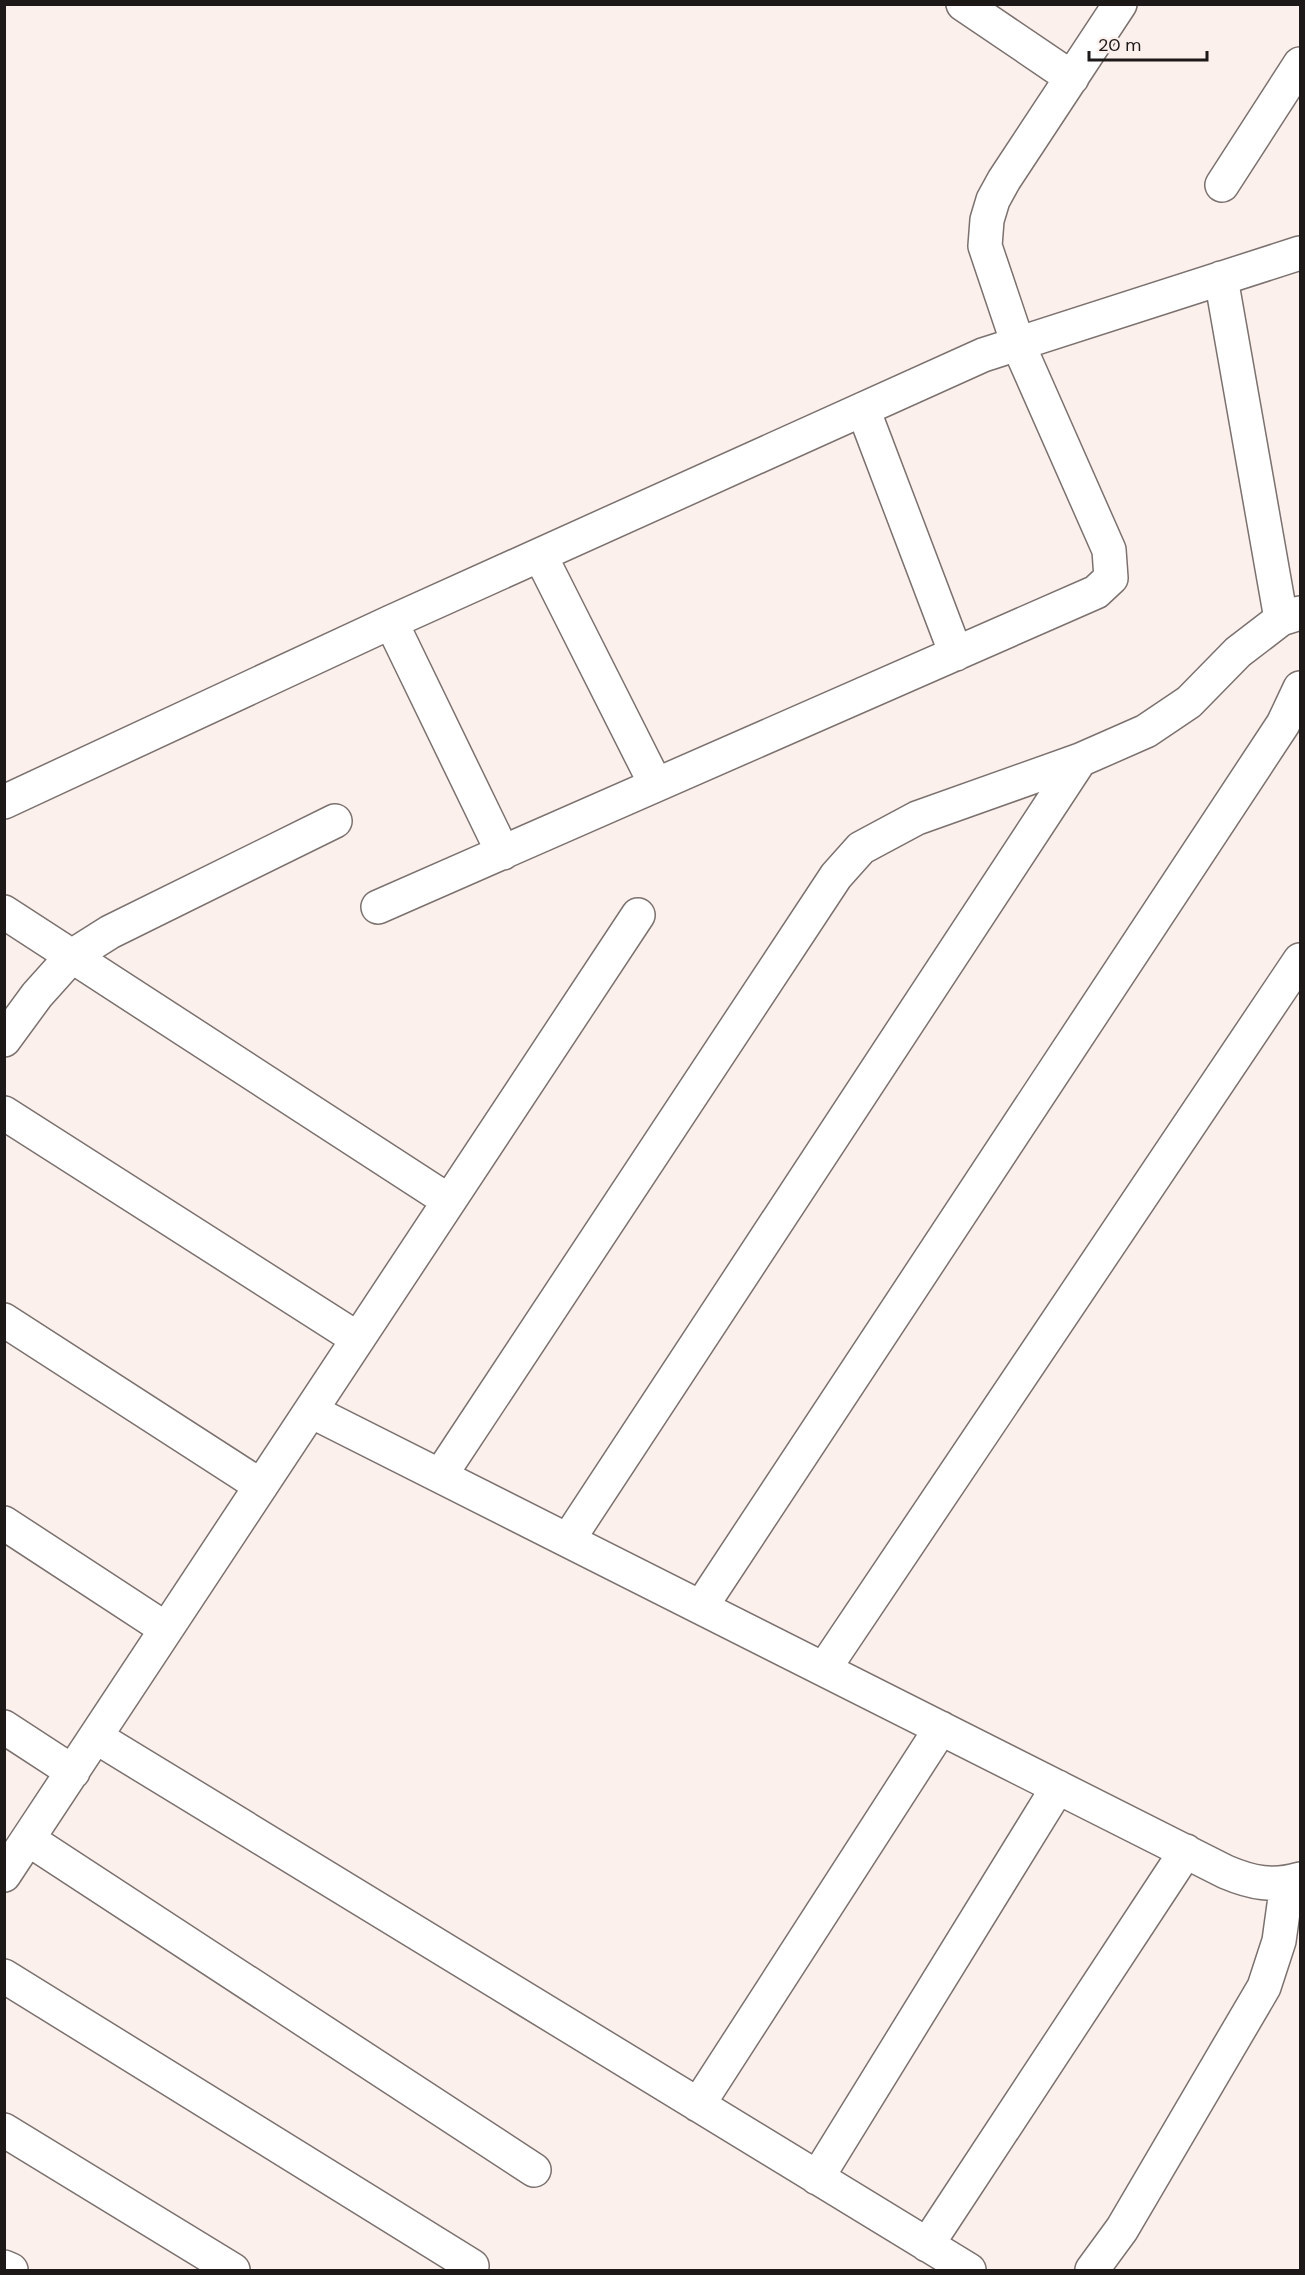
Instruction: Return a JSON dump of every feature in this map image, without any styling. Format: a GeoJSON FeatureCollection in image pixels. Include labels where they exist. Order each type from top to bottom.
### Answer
{"type":"FeatureCollection","features":[{"type":"Feature","properties":{"kind":"street"},"geometry":{"type":"LineString","coordinates":[[963,4],[1072,78]]}},
{"type":"Feature","properties":{"kind":"street"},"geometry":{"type":"LineString","coordinates":[[378,907],[1096,592],[1111,578],[1109,550],[1018,344],[985,246],[987,220],[993,200],[1004,180],[1120,4]]}},
{"type":"Feature","properties":{"kind":"street"},"geometry":{"type":"LineString","coordinates":[[1222,184],[1288,97],[1300,64]]}},
{"type":"Feature","properties":{"kind":"street"},"geometry":{"type":"LineString","coordinates":[[4,802],[391,622],[983,355],[1300,253]]}},
{"type":"Feature","properties":{"kind":"street"},"geometry":{"type":"LineString","coordinates":[[440,1476],[836,876],[861,848],[917,818],[1080,760],[1146,731],[1189,702],[1238,652],[1291,616],[1221,278]]}},
{"type":"Feature","properties":{"kind":"street"},"geometry":{"type":"LineString","coordinates":[[863,410],[956,654]]}},
{"type":"Feature","properties":{"kind":"street"},"geometry":{"type":"LineString","coordinates":[[540,555],[656,785]]}},
{"type":"Feature","properties":{"kind":"street"},"geometry":{"type":"LineString","coordinates":[[391,622],[502,853]]}},
{"type":"Feature","properties":{"kind":"street"},"geometry":{"type":"LineString","coordinates":[[701,1607],[1276,734],[1300,688]]}},
{"type":"Feature","properties":{"kind":"street"},"geometry":{"type":"LineString","coordinates":[[568,1540],[1080,760]]}},
{"type":"Feature","properties":{"kind":"street"},"geometry":{"type":"LineString","coordinates":[[4,1040],[37,995],[72,956],[110,932],[335,821]]}},
{"type":"Feature","properties":{"kind":"street"},"geometry":{"type":"LineString","coordinates":[[4,912],[449,1201]]}},
{"type":"Feature","properties":{"kind":"street"},"geometry":{"type":"LineString","coordinates":[[4,1875],[638,915]]}},
{"type":"Feature","properties":{"kind":"street"},"geometry":{"type":"LineString","coordinates":[[824,1669],[1300,960]]}},
{"type":"Feature","properties":{"kind":"street"},"geometry":{"type":"LineString","coordinates":[[4,1113],[358,1339]]}},
{"type":"Feature","properties":{"kind":"street"},"geometry":{"type":"LineString","coordinates":[[4,1320],[261,1486]]}},
{"type":"Feature","properties":{"kind":"street"},"geometry":{"type":"LineString","coordinates":[[311,1410],[1250,1882],[1271,1884],[1294,1881],[1279,1941],[1264,1987],[1122,2229],[1092,2271]]}},
{"type":"Feature","properties":{"kind":"street"},"geometry":{"type":"LineString","coordinates":[[4,1523],[166,1629]]}},
{"type":"Feature","properties":{"kind":"street"},"geometry":{"type":"LineString","coordinates":[[4,1727],[73,1772]]}},
{"type":"Feature","properties":{"kind":"street"},"geometry":{"type":"LineString","coordinates":[[698,2105],[941,1728]]}},
{"type":"Feature","properties":{"kind":"street"},"geometry":{"type":"LineString","coordinates":[[96,1737],[969,2271]]}},
{"type":"Feature","properties":{"kind":"street"},"geometry":{"type":"LineString","coordinates":[[817,2178],[1058,1787]]}},
{"type":"Feature","properties":{"kind":"street"},"geometry":{"type":"LineString","coordinates":[[28,1839],[534,2170]]}},
{"type":"Feature","properties":{"kind":"street"},"geometry":{"type":"LineString","coordinates":[[927,2245],[1186,1851]]}},
{"type":"Feature","properties":{"kind":"street"},"geometry":{"type":"LineString","coordinates":[[4,1976],[472,2266]]}},
{"type":"Feature","properties":{"kind":"street"},"geometry":{"type":"LineString","coordinates":[[4,2130],[233,2271]]}},
{"type":"Feature","properties":{"kind":"street"},"geometry":{"type":"LineString","coordinates":[[4,2266],[11,2271]]}}]}
